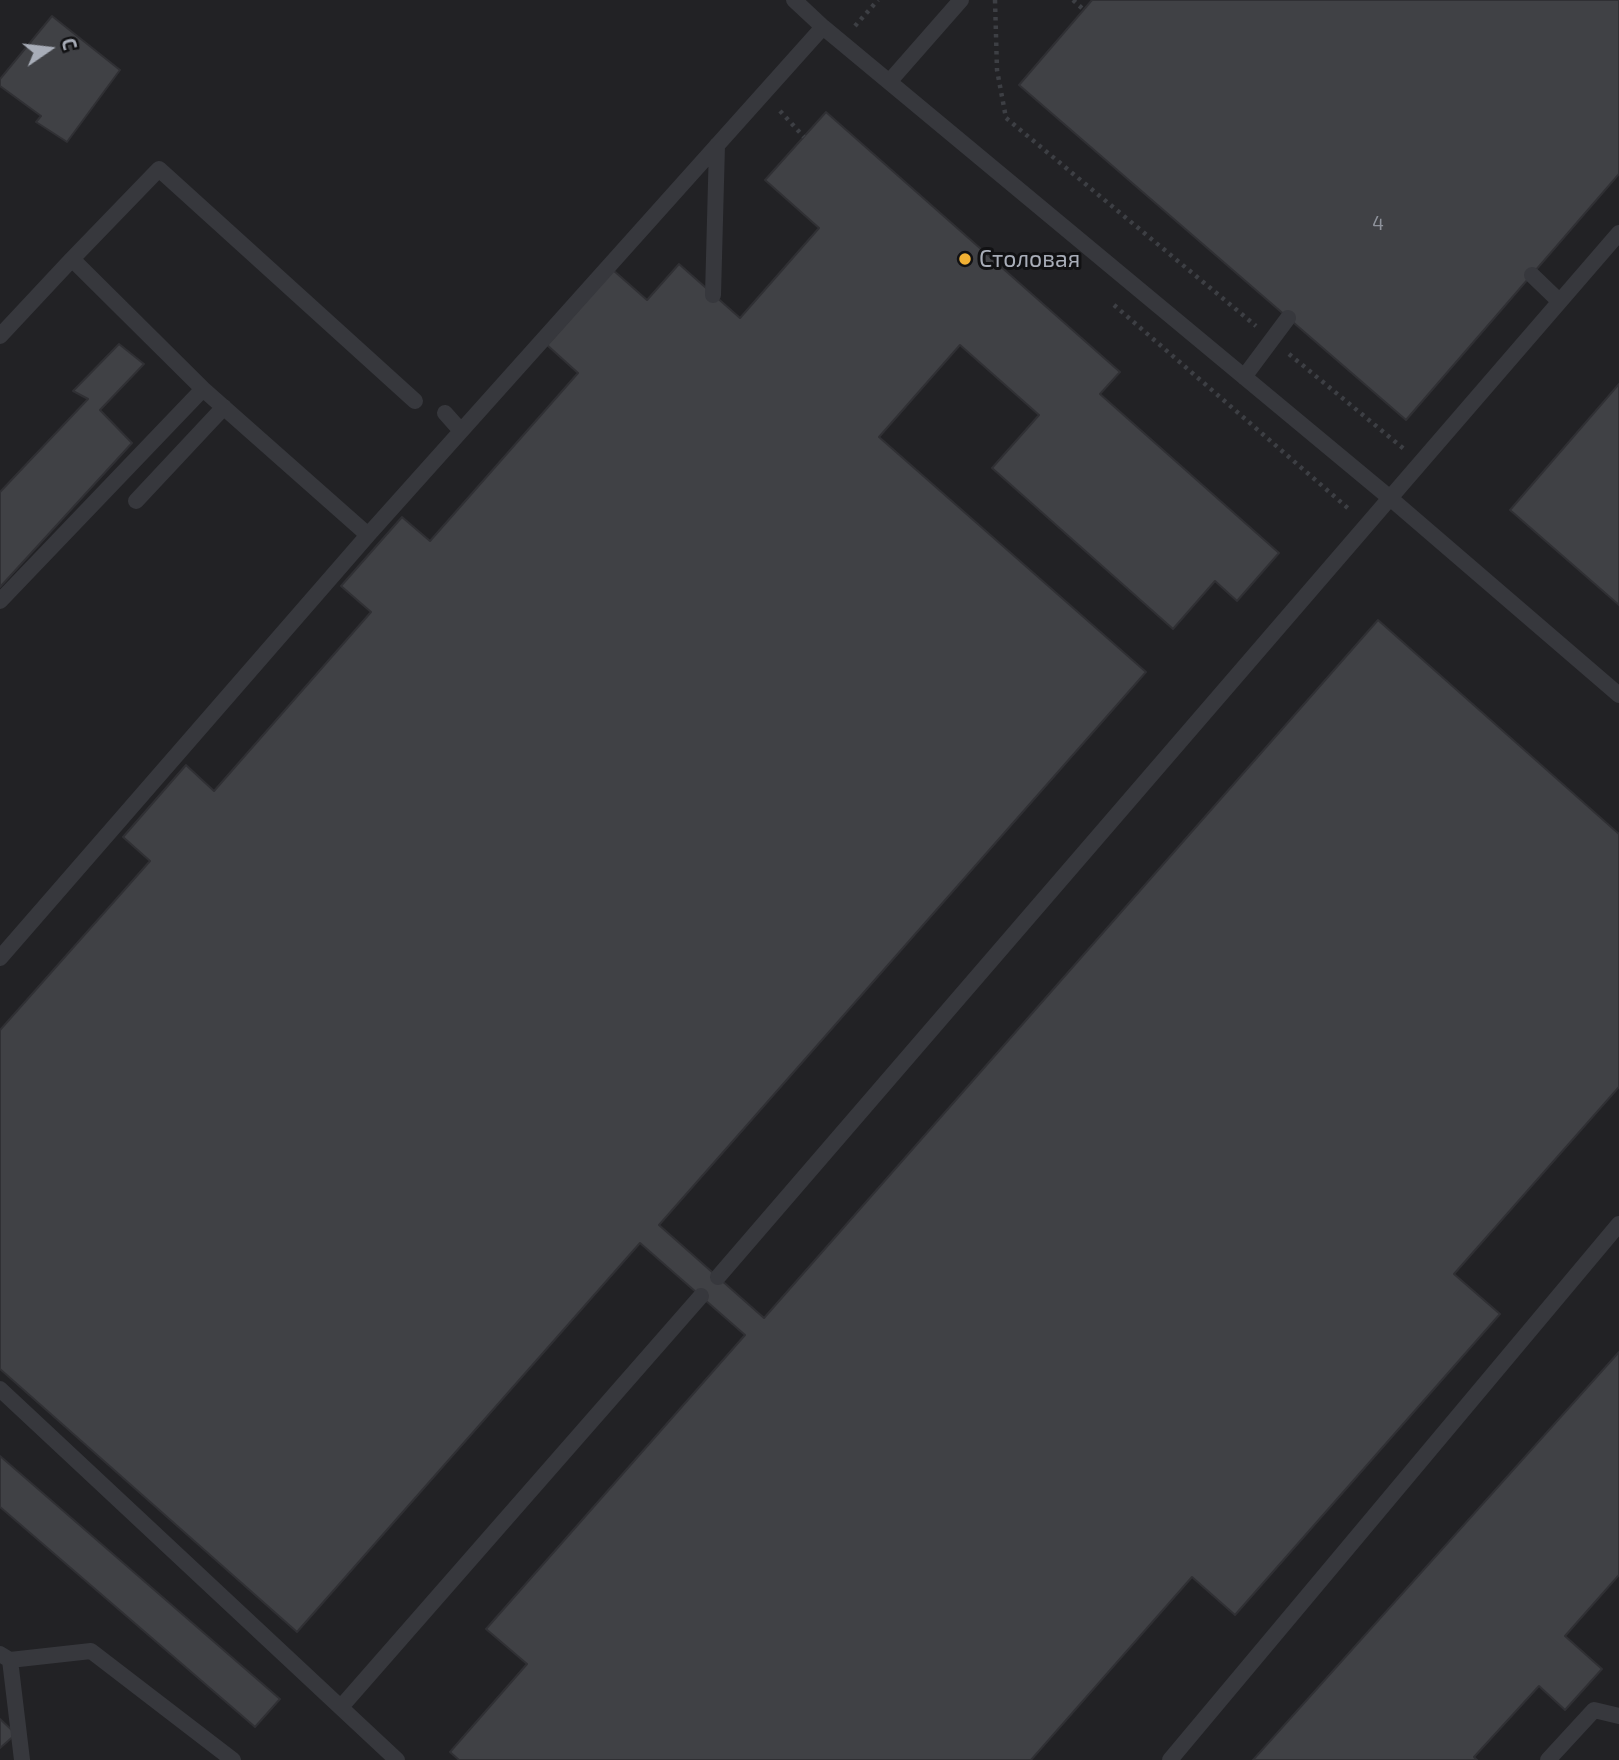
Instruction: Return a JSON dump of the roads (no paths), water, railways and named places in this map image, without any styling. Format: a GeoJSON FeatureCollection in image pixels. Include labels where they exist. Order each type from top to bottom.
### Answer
{"type":"FeatureCollection","features":[{"type":"Feature","properties":{"kind":"lane"},"geometry":{"type":"LineString","coordinates":[[794,0],[823,27],[1390,498],[1619,695]]}},
{"type":"Feature","properties":{"kind":"lane"},"geometry":{"type":"LineString","coordinates":[[890,82],[961,0]]}},
{"type":"Feature","properties":{"kind":"lane"},"geometry":{"type":"LineString","coordinates":[[0,958],[368,535],[823,27]]}},
{"type":"Feature","properties":{"kind":"lane"},"geometry":{"type":"LineString","coordinates":[[713,295],[717,145]]}},
{"type":"Feature","properties":{"kind":"lane"},"geometry":{"type":"LineString","coordinates":[[0,336],[159,169],[415,401]]}},
{"type":"Feature","properties":{"kind":"lane"},"geometry":{"type":"LineString","coordinates":[[718,1277],[1619,233]]}},
{"type":"Feature","properties":{"kind":"lane"},"geometry":{"type":"LineString","coordinates":[[72,259],[203,388],[368,535]]}},
{"type":"Feature","properties":{"kind":"lane"},"geometry":{"type":"LineString","coordinates":[[1532,275],[1559,301]]}},
{"type":"Feature","properties":{"kind":"lane"},"geometry":{"type":"LineString","coordinates":[[1244,377],[1288,318]]}},
{"type":"Feature","properties":{"kind":"lane"},"geometry":{"type":"LineString","coordinates":[[0,601],[203,388]]}},
{"type":"Feature","properties":{"kind":"lane"},"geometry":{"type":"LineString","coordinates":[[136,500],[224,407]]}},
{"type":"Feature","properties":{"kind":"lane"},"geometry":{"type":"LineString","coordinates":[[445,413],[461,431]]}},
{"type":"Feature","properties":{"kind":"lane"},"geometry":{"type":"LineString","coordinates":[[1170,1760],[1619,1224]]}},
{"type":"Feature","properties":{"kind":"lane"},"geometry":{"type":"LineString","coordinates":[[341,1707],[701,1296]]}},
{"type":"Feature","properties":{"kind":"lane"},"geometry":{"type":"LineString","coordinates":[[0,1390],[397,1760]]}},
{"type":"Feature","properties":{"kind":"lane"},"geometry":{"type":"LineString","coordinates":[[22,1760],[5,1657],[90,1651],[233,1760]]}},
{"type":"Feature","properties":{"kind":"lane"},"geometry":{"type":"LineString","coordinates":[[1548,1760],[1594,1710],[1619,1716]]}},
{"type":"Feature","properties":{"kind":"place","name":"Столовая"},"geometry":{"type":"Point","coordinates":[965,259]}}]}
